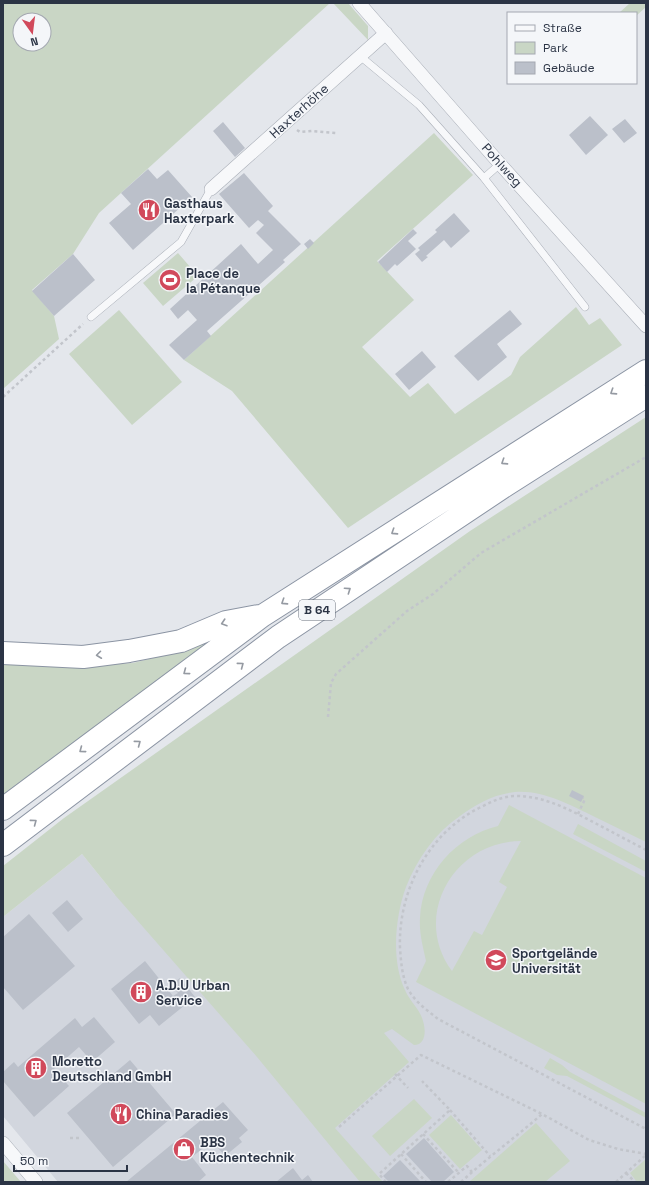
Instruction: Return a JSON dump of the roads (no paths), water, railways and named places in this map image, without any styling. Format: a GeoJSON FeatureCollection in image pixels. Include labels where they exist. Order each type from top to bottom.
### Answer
{"type":"FeatureCollection","features":[{"type":"Feature","properties":{"kind":"highway","name":"B 64"},"geometry":{"type":"LineString","coordinates":[[3,809],[262,616],[646,371]]}},
{"type":"Feature","properties":{"kind":"highway","name":"B 64"},"geometry":{"type":"LineString","coordinates":[[3,845],[278,637],[506,485],[646,396]]}},
{"type":"Feature","properties":{"kind":"highway"},"geometry":{"type":"LineString","coordinates":[[3,653],[83,657],[129,652],[181,641],[226,622],[262,616]]}},
{"type":"Feature","properties":{"kind":"street","name":"Pohlweg"},"geometry":{"type":"LineString","coordinates":[[359,3],[500,164],[646,326]]}},
{"type":"Feature","properties":{"kind":"street","name":"Haxterhöhe"},"geometry":{"type":"LineString","coordinates":[[211,189],[386,33]]}},
{"type":"Feature","properties":{"kind":"street"},"geometry":{"type":"LineString","coordinates":[[3,1143],[36,1182]]}},
{"type":"Feature","properties":{"kind":"lane"},"geometry":{"type":"LineString","coordinates":[[360,56],[419,104],[484,178],[585,307]]}},
{"type":"Feature","properties":{"kind":"lane"},"geometry":{"type":"LineString","coordinates":[[484,178],[500,164]]}},
{"type":"Feature","properties":{"kind":"lane"},"geometry":{"type":"LineString","coordinates":[[91,317],[181,242],[211,189]]}},
{"type":"Feature","properties":{"kind":"place","name":"Gasthaus Haxterpark"},"geometry":{"type":"Point","coordinates":[149,210]}},
{"type":"Feature","properties":{"kind":"place","name":"Place de la Pétanque"},"geometry":{"type":"Point","coordinates":[170,280]}},
{"type":"Feature","properties":{"kind":"place","name":"Sportgelände Universität"},"geometry":{"type":"Point","coordinates":[496,960]}},
{"type":"Feature","properties":{"kind":"place","name":"A.D.U Urban Service"},"geometry":{"type":"Point","coordinates":[141,992]}},
{"type":"Feature","properties":{"kind":"place","name":"Moretto Deutschland GmbH"},"geometry":{"type":"Point","coordinates":[36,1068]}},
{"type":"Feature","properties":{"kind":"place","name":"China Paradies"},"geometry":{"type":"Point","coordinates":[121,1114]}},
{"type":"Feature","properties":{"kind":"place","name":"BBS Küchentechnik"},"geometry":{"type":"Point","coordinates":[184,1149]}}]}
